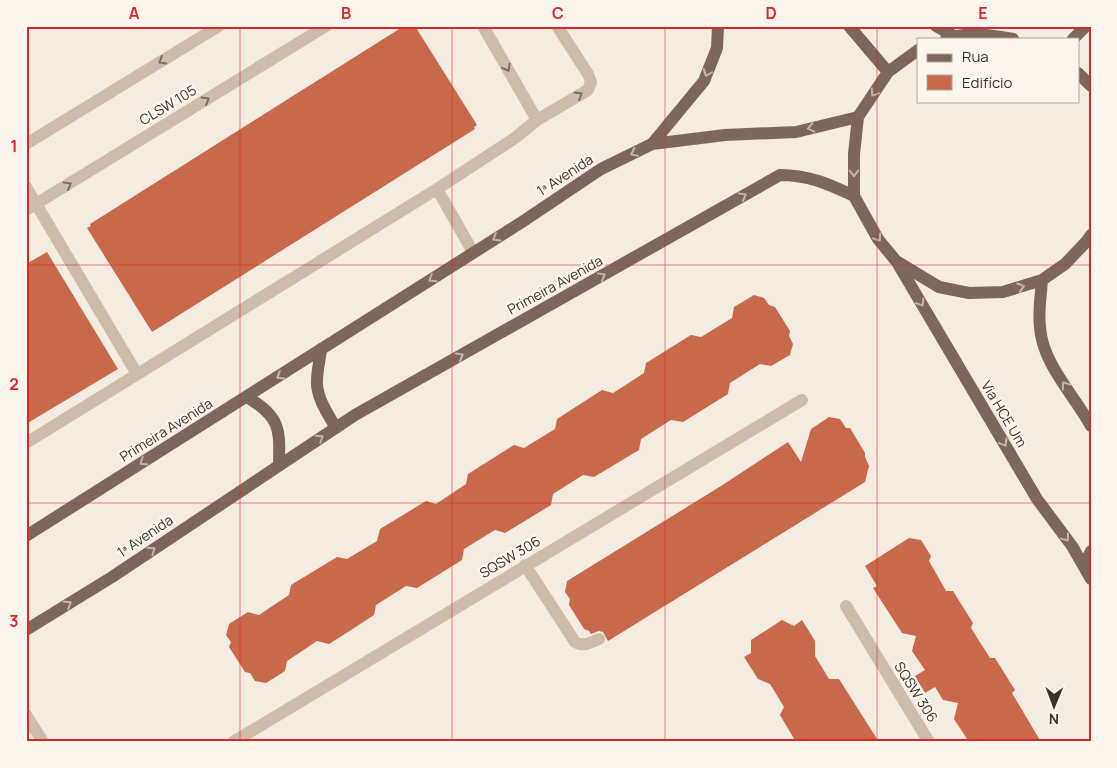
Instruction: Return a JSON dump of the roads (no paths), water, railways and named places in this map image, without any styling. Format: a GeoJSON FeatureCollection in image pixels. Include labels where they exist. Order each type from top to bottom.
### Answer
{"type":"FeatureCollection","features":[{"type":"Feature","properties":{"kind":"main road"},"geometry":{"type":"LineString","coordinates":[[652,144],[704,81],[717,48],[718,26]]}},
{"type":"Feature","properties":{"kind":"main road"},"geometry":{"type":"LineString","coordinates":[[849,26],[888,72]]}},
{"type":"Feature","properties":{"kind":"main road"},"geometry":{"type":"LineString","coordinates":[[936,26],[950,37],[988,34],[1008,38]]}},
{"type":"Feature","properties":{"kind":"main road"},"geometry":{"type":"LineString","coordinates":[[1074,38],[1086,26]]}},
{"type":"Feature","properties":{"kind":"main road","name":"Via HCE Um"},"geometry":{"type":"LineString","coordinates":[[917,51],[888,72],[858,117],[854,154],[854,196],[878,239],[896,261],[1037,498],[1072,546],[1091,579]]}},
{"type":"Feature","properties":{"kind":"main road"},"geometry":{"type":"LineString","coordinates":[[1080,75],[1091,86]]}},
{"type":"Feature","properties":{"kind":"main road","name":"1ª Avenida"},"geometry":{"type":"LineString","coordinates":[[321,349],[522,222],[601,169],[652,144],[725,135],[796,132],[858,117]]}},
{"type":"Feature","properties":{"kind":"main road","name":"Primeira Avenida"},"geometry":{"type":"LineString","coordinates":[[279,464],[356,415],[780,175],[798,175],[817,179],[854,196]]}},
{"type":"Feature","properties":{"kind":"main road","name":"Via HCE Um"},"geometry":{"type":"LineString","coordinates":[[896,261],[939,287],[969,293],[1003,292],[1042,280],[1065,264],[1091,235]]}},
{"type":"Feature","properties":{"kind":"main road"},"geometry":{"type":"LineString","coordinates":[[1042,280],[1040,328],[1048,359],[1080,406],[1091,426]]}},
{"type":"Feature","properties":{"kind":"main road"},"geometry":{"type":"LineString","coordinates":[[321,349],[317,388],[320,399],[336,428]]}},
{"type":"Feature","properties":{"kind":"main road","name":"Primeira Avenida"},"geometry":{"type":"LineString","coordinates":[[26,536],[321,349]]}},
{"type":"Feature","properties":{"kind":"main road"},"geometry":{"type":"LineString","coordinates":[[247,396],[266,409],[278,427],[280,434],[279,464]]}},
{"type":"Feature","properties":{"kind":"main road","name":"1ª Avenida"},"geometry":{"type":"LineString","coordinates":[[26,630],[112,577],[279,464]]}},
{"type":"Feature","properties":{"kind":"main road"},"geometry":{"type":"LineString","coordinates":[[1084,568],[1091,551]]}},
{"type":"Feature","properties":{"kind":"street"},"geometry":{"type":"LineString","coordinates":[[26,144],[219,26]]}},
{"type":"Feature","properties":{"kind":"street","name":"CLSW 105"},"geometry":{"type":"LineString","coordinates":[[31,207],[326,26]]}},
{"type":"Feature","properties":{"kind":"street"},"geometry":{"type":"LineString","coordinates":[[483,26],[537,120]]}},
{"type":"Feature","properties":{"kind":"street"},"geometry":{"type":"LineString","coordinates":[[26,442],[436,190],[514,138],[537,120],[588,90],[591,82],[588,74],[557,26]]}},
{"type":"Feature","properties":{"kind":"street"},"geometry":{"type":"LineString","coordinates":[[26,187],[31,207],[137,374]]}},
{"type":"Feature","properties":{"kind":"street"},"geometry":{"type":"LineString","coordinates":[[436,190],[473,252]]}},
{"type":"Feature","properties":{"kind":"street","name":"SQSW 306"},"geometry":{"type":"LineString","coordinates":[[233,742],[802,400]]}},
{"type":"Feature","properties":{"kind":"street"},"geometry":{"type":"LineString","coordinates":[[525,565],[575,642],[580,645],[587,645],[599,639]]}},
{"type":"Feature","properties":{"kind":"street","name":"SQSW 306"},"geometry":{"type":"LineString","coordinates":[[846,606],[929,742]]}},
{"type":"Feature","properties":{"kind":"street"},"geometry":{"type":"LineString","coordinates":[[26,715],[43,742]]}}]}
